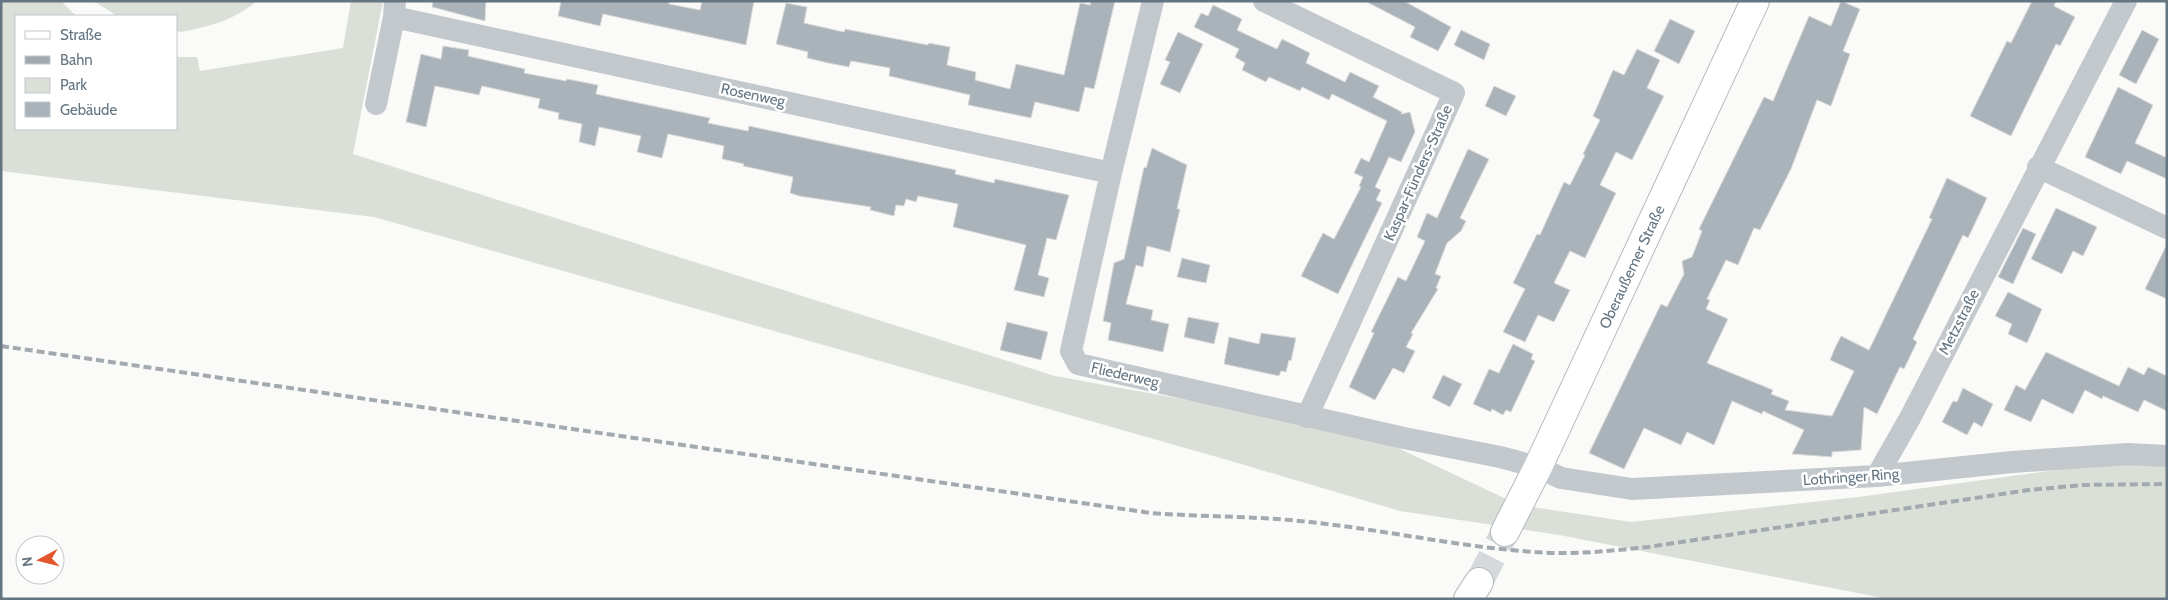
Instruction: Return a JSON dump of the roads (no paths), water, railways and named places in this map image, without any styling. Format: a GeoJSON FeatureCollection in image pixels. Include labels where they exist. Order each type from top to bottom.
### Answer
{"type":"FeatureCollection","features":[{"type":"Feature","properties":{"kind":"main road","name":"Oberaußemer Straße"},"geometry":{"type":"LineString","coordinates":[[1505,532],[1538,467],[1755,1]]}},
{"type":"Feature","properties":{"kind":"street","name":"Fliederweg"},"geometry":{"type":"LineString","coordinates":[[1153,1],[1111,173],[1071,351],[1078,364],[1538,467]]}},
{"type":"Feature","properties":{"kind":"street","name":"Kaspar-Fünders-Straße"},"geometry":{"type":"LineString","coordinates":[[1264,1],[1454,93],[1307,416]]}},
{"type":"Feature","properties":{"kind":"street","name":"Metzstraße"},"geometry":{"type":"LineString","coordinates":[[1877,476],[1910,418],[2038,167],[2126,1]]}},
{"type":"Feature","properties":{"kind":"street","name":"Rosenweg"},"geometry":{"type":"LineString","coordinates":[[395,9],[1111,173]]}},
{"type":"Feature","properties":{"kind":"street"},"geometry":{"type":"LineString","coordinates":[[376,104],[395,9]]}},
{"type":"Feature","properties":{"kind":"street"},"geometry":{"type":"LineString","coordinates":[[2038,167],[2167,228]]}},
{"type":"Feature","properties":{"kind":"street","name":"Lothringer Ring"},"geometry":{"type":"LineString","coordinates":[[1538,467],[1560,478],[1632,489],[1877,476],[2012,462],[2128,454],[2167,456]]}},
{"type":"Feature","properties":{"kind":"tunnel"},"geometry":{"type":"LineString","coordinates":[[1479,582],[1505,532]]}},
{"type":"Feature","properties":{"kind":"railway"},"geometry":{"type":"LineString","coordinates":[[1,346],[1151,513],[1310,522],[1507,550],[1549,553],[1577,553],[1648,547],[2029,490],[2082,485],[2167,484]]}}]}
